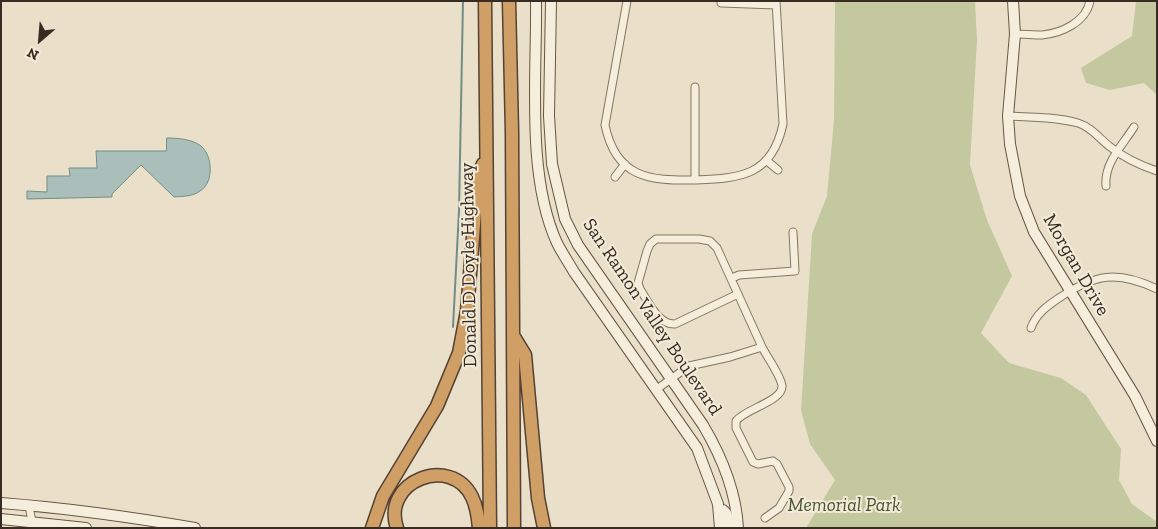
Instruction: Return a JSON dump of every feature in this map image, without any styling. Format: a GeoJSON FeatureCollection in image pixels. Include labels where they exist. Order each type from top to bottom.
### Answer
{"type":"FeatureCollection","features":[{"type":"Feature","properties":{"kind":"highway","name":"Donald D Doyle Highway"},"geometry":{"type":"LineString","coordinates":[[485,1],[490,528]]}},
{"type":"Feature","properties":{"kind":"highway"},"geometry":{"type":"LineString","coordinates":[[509,1],[514,528]]}},
{"type":"Feature","properties":{"kind":"highway"},"geometry":{"type":"LineString","coordinates":[[372,528],[383,496],[438,406],[459,353],[467,311],[478,175],[486,159]]}},
{"type":"Feature","properties":{"kind":"highway"},"geometry":{"type":"LineString","coordinates":[[513,334],[525,355],[538,498],[544,528]]}},
{"type":"Feature","properties":{"kind":"highway"},"geometry":{"type":"LineString","coordinates":[[396,528],[394,514],[400,496],[413,482],[423,477],[434,475],[450,478],[465,487],[472,496],[476,506],[479,528]]}},
{"type":"Feature","properties":{"kind":"main road","name":"San Ramon Valley Boulevard"},"geometry":{"type":"LineString","coordinates":[[536,1],[537,164],[552,230],[574,272],[697,448],[718,504],[720,528]]}},
{"type":"Feature","properties":{"kind":"main road","name":"San Ramon Valley Boulevard"},"geometry":{"type":"LineString","coordinates":[[551,1],[549,116],[552,164],[565,219],[578,245],[672,379],[716,446],[730,480],[737,506],[738,528]]}},
{"type":"Feature","properties":{"kind":"main road","name":"Morgan Drive"},"geometry":{"type":"LineString","coordinates":[[1013,1],[1015,34],[1008,116],[1010,144],[1020,196],[1034,232],[1135,396],[1157,441]]}},
{"type":"Feature","properties":{"kind":"main road"},"geometry":{"type":"LineString","coordinates":[[1,503],[43,506],[195,528]]}},
{"type":"Feature","properties":{"kind":"main road"},"geometry":{"type":"LineString","coordinates":[[719,510],[723,510],[726,513],[730,528]]}},
{"type":"Feature","properties":{"kind":"main road"},"geometry":{"type":"LineString","coordinates":[[1,519],[32,525],[86,528]]}},
{"type":"Feature","properties":{"kind":"street"},"geometry":{"type":"LineString","coordinates":[[627,1],[605,125],[607,137],[615,154],[625,164],[637,173],[649,178],[663,180],[740,177],[753,171],[766,160],[774,151],[780,136],[783,124],[776,3],[721,3]]}},
{"type":"Feature","properties":{"kind":"street"},"geometry":{"type":"LineString","coordinates":[[1015,34],[1043,35],[1063,29],[1080,21],[1089,7],[1090,1]]}},
{"type":"Feature","properties":{"kind":"street"},"geometry":{"type":"LineString","coordinates":[[695,87],[695,180]]}},
{"type":"Feature","properties":{"kind":"street"},"geometry":{"type":"LineString","coordinates":[[1008,116],[1078,123],[1090,129],[1117,152],[1139,165],[1157,171]]}},
{"type":"Feature","properties":{"kind":"street"},"geometry":{"type":"LineString","coordinates":[[1106,186],[1106,170],[1134,127]]}},
{"type":"Feature","properties":{"kind":"street"},"geometry":{"type":"LineString","coordinates":[[766,160],[778,170]]}},
{"type":"Feature","properties":{"kind":"street"},"geometry":{"type":"LineString","coordinates":[[615,177],[625,164]]}},
{"type":"Feature","properties":{"kind":"street"},"geometry":{"type":"LineString","coordinates":[[732,278],[740,275],[795,271],[793,232]]}},
{"type":"Feature","properties":{"kind":"street"},"geometry":{"type":"LineString","coordinates":[[738,294],[675,324],[668,325],[662,321],[640,289],[638,283],[650,244],[656,239],[710,241],[716,248],[732,278],[762,347],[780,381],[782,388],[776,398],[749,410],[736,422],[736,428],[753,462],[758,464],[773,462],[778,464],[789,487],[789,491],[779,508],[765,518]]}},
{"type":"Feature","properties":{"kind":"street"},"geometry":{"type":"LineString","coordinates":[[1030,328],[1035,318],[1049,305],[1078,285],[1095,279],[1112,277],[1141,282],[1157,289]]}},
{"type":"Feature","properties":{"kind":"street"},"geometry":{"type":"LineString","coordinates":[[657,389],[689,366],[730,357],[762,347]]}},
{"type":"Feature","properties":{"kind":"street"},"geometry":{"type":"LineString","coordinates":[[29,505],[32,525]]}},
{"type":"Feature","properties":{"kind":"street"},"geometry":{"type":"LineString","coordinates":[[43,506],[45,525]]}},
{"type":"Feature","properties":{"kind":"green space","name":"Memorial Park"},"geometry":{"type":"Polygon","coordinates":[[[835,1],[975,1],[977,40],[970,165],[987,220],[1012,276],[981,333],[1009,363],[1061,378],[1086,395],[1121,449],[1119,480],[1132,504],[1157,522],[1157,528],[806,528],[835,480],[810,444],[801,410],[812,234],[827,196],[834,120],[835,1]]]}},
{"type":"Feature","properties":{"kind":"green space"},"geometry":{"type":"Polygon","coordinates":[[[1136,1],[1157,1],[1157,95],[1144,83],[1110,90],[1086,83],[1081,68],[1132,36],[1136,1]]]}},
{"type":"Feature","properties":{"kind":"water"},"geometry":{"type":"Polygon","coordinates":[[[167,138],[189,140],[205,150],[210,163],[210,176],[205,187],[197,193],[174,197],[141,165],[112,194],[112,197],[27,199],[27,191],[47,192],[47,176],[70,176],[69,168],[97,168],[96,151],[166,151],[167,138]]]}},
{"type":"Feature","properties":{"kind":"waterway"},"geometry":{"type":"LineString","coordinates":[[453,327],[459,211],[463,1]]}}]}
